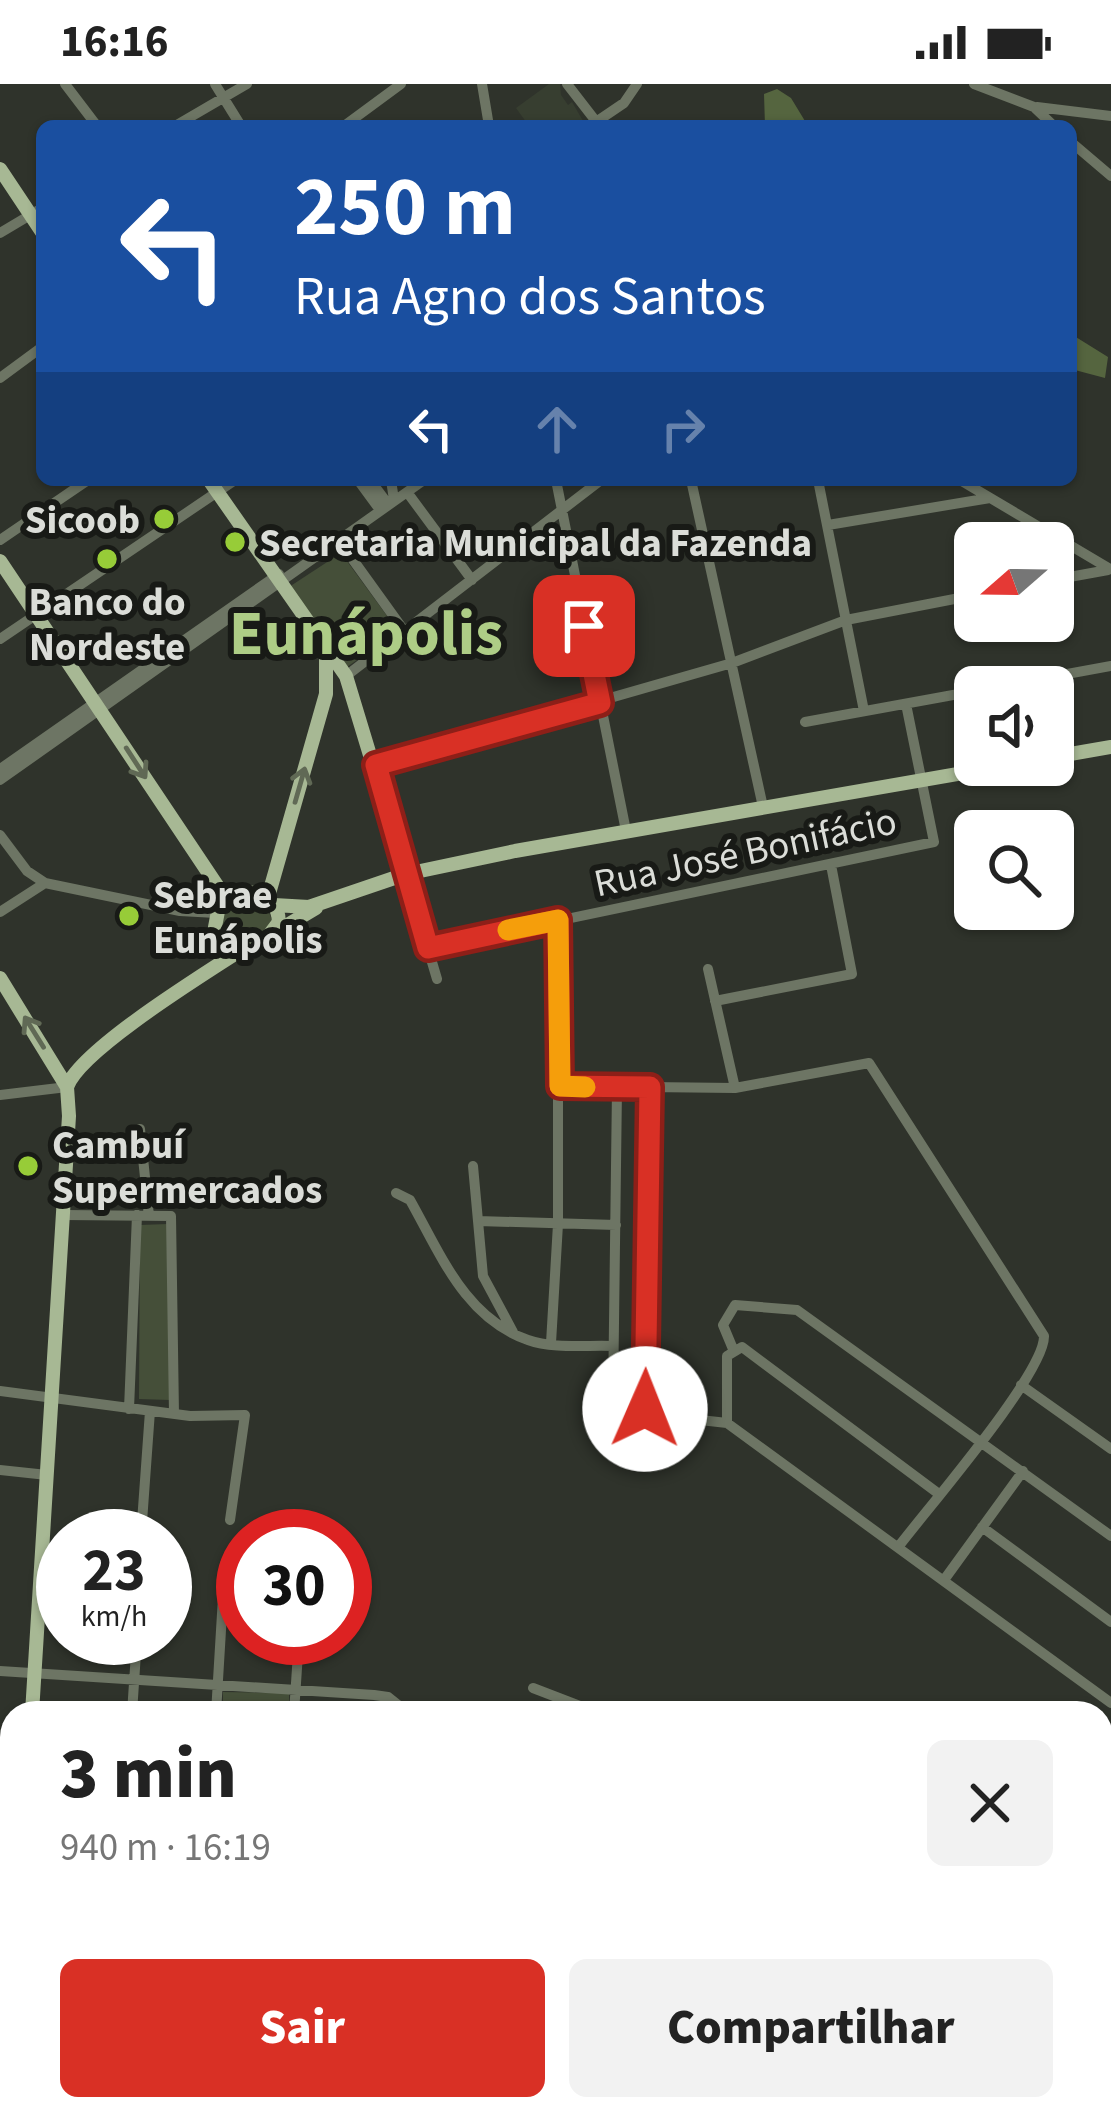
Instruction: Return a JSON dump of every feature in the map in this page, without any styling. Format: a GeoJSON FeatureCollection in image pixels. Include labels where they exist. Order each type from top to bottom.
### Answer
{"type":"FeatureCollection","features":[{"type":"Feature","properties":{"kind":"main road"},"geometry":{"type":"LineString","coordinates":[[0,169],[36,211]]}},
{"type":"Feature","properties":{"kind":"main road"},"geometry":{"type":"LineString","coordinates":[[213,486],[346,676],[406,874]]}},
{"type":"Feature","properties":{"kind":"main road"},"geometry":{"type":"LineString","coordinates":[[0,561],[226,899]]}},
{"type":"Feature","properties":{"kind":"main road"},"geometry":{"type":"LineString","coordinates":[[270,934],[279,922],[271,901],[326,694],[326,648]]}},
{"type":"Feature","properties":{"kind":"main road"},"geometry":{"type":"LineString","coordinates":[[326,694],[346,676]]}},
{"type":"Feature","properties":{"kind":"main road"},"geometry":{"type":"LineString","coordinates":[[1074,753],[1111,747]]}},
{"type":"Feature","properties":{"kind":"main road"},"geometry":{"type":"LineString","coordinates":[[33,1701],[64,1215],[67,1087],[81,1066],[198,976],[252,943],[320,904],[406,874],[954,775]]}},
{"type":"Feature","properties":{"kind":"main road"},"geometry":{"type":"LineString","coordinates":[[223,942],[215,927],[216,913],[226,899],[247,892],[271,901],[320,904]]}},
{"type":"Feature","properties":{"kind":"main road"},"geometry":{"type":"LineString","coordinates":[[223,942],[252,943]]}},
{"type":"Feature","properties":{"kind":"main road"},"geometry":{"type":"LineString","coordinates":[[198,976],[223,942]]}},
{"type":"Feature","properties":{"kind":"main road"},"geometry":{"type":"LineString","coordinates":[[0,978],[67,1087]]}},
{"type":"Feature","properties":{"kind":"street"},"geometry":{"type":"LineString","coordinates":[[65,84],[92,120]]}},
{"type":"Feature","properties":{"kind":"street"},"geometry":{"type":"LineString","coordinates":[[215,84],[237,120]]}},
{"type":"Feature","properties":{"kind":"street"},"geometry":{"type":"LineString","coordinates":[[185,120],[248,84]]}},
{"type":"Feature","properties":{"kind":"street"},"geometry":{"type":"LineString","coordinates":[[352,120],[401,84]]}},
{"type":"Feature","properties":{"kind":"street"},"geometry":{"type":"LineString","coordinates":[[482,84],[488,120]]}},
{"type":"Feature","properties":{"kind":"street"},"geometry":{"type":"LineString","coordinates":[[567,84],[594,120]]}},
{"type":"Feature","properties":{"kind":"street"},"geometry":{"type":"LineString","coordinates":[[602,120],[624,103],[637,84]]}},
{"type":"Feature","properties":{"kind":"street"},"geometry":{"type":"LineString","coordinates":[[974,84],[1034,106],[1111,116]]}},
{"type":"Feature","properties":{"kind":"street"},"geometry":{"type":"LineString","coordinates":[[1034,106],[1048,120]]}},
{"type":"Feature","properties":{"kind":"street"},"geometry":{"type":"LineString","coordinates":[[1077,147],[1111,176]]}},
{"type":"Feature","properties":{"kind":"street"},"geometry":{"type":"LineString","coordinates":[[0,233],[36,211]]}},
{"type":"Feature","properties":{"kind":"street"},"geometry":{"type":"LineString","coordinates":[[0,378],[36,351]]}},
{"type":"Feature","properties":{"kind":"street"},"geometry":{"type":"LineString","coordinates":[[0,540],[79,486]]}},
{"type":"Feature","properties":{"kind":"street"},"geometry":{"type":"LineString","coordinates":[[0,639],[213,486]]}},
{"type":"Feature","properties":{"kind":"street"},"geometry":{"type":"LineString","coordinates":[[365,486],[388,505]]}},
{"type":"Feature","properties":{"kind":"street"},"geometry":{"type":"LineString","coordinates":[[374,486],[388,505]]}},
{"type":"Feature","properties":{"kind":"street"},"geometry":{"type":"LineString","coordinates":[[388,505],[390,486]]}},
{"type":"Feature","properties":{"kind":"street"},"geometry":{"type":"LineString","coordinates":[[0,769],[416,486]]}},
{"type":"Feature","properties":{"kind":"street"},"geometry":{"type":"LineString","coordinates":[[557,486],[626,832]]}},
{"type":"Feature","properties":{"kind":"street"},"geometry":{"type":"LineString","coordinates":[[346,676],[593,486]]}},
{"type":"Feature","properties":{"kind":"street"},"geometry":{"type":"LineString","coordinates":[[692,486],[763,807]]}},
{"type":"Feature","properties":{"kind":"street"},"geometry":{"type":"LineString","coordinates":[[819,486],[864,711]]}},
{"type":"Feature","properties":{"kind":"street"},"geometry":{"type":"LineString","coordinates":[[970,486],[1111,571]]}},
{"type":"Feature","properties":{"kind":"street"},"geometry":{"type":"LineString","coordinates":[[407,492],[472,580]]}},
{"type":"Feature","properties":{"kind":"street"},"geometry":{"type":"LineString","coordinates":[[828,525],[990,498]]}},
{"type":"Feature","properties":{"kind":"street"},"geometry":{"type":"LineString","coordinates":[[338,538],[405,632]]}},
{"type":"Feature","properties":{"kind":"street"},"geometry":{"type":"LineString","coordinates":[[1074,577],[1111,571]]}},
{"type":"Feature","properties":{"kind":"street"},"geometry":{"type":"LineString","coordinates":[[376,765],[731,663],[846,620],[954,599]]}},
{"type":"Feature","properties":{"kind":"street"},"geometry":{"type":"LineString","coordinates":[[1074,673],[1111,666]]}},
{"type":"Feature","properties":{"kind":"street"},"geometry":{"type":"LineString","coordinates":[[805,722],[954,695]]}},
{"type":"Feature","properties":{"kind":"street"},"geometry":{"type":"LineString","coordinates":[[0,780],[98,704]]}},
{"type":"Feature","properties":{"kind":"street"},"geometry":{"type":"LineString","coordinates":[[906,704],[922,781]]}},
{"type":"Feature","properties":{"kind":"street","name":"Rua José Bonifácio"},"geometry":{"type":"LineString","coordinates":[[428,948],[934,842],[922,781]]}},
{"type":"Feature","properties":{"kind":"street"},"geometry":{"type":"LineString","coordinates":[[0,835],[27,871],[45,883],[180,911],[216,913]]}},
{"type":"Feature","properties":{"kind":"street"},"geometry":{"type":"LineString","coordinates":[[715,1001],[852,974],[831,865]]}},
{"type":"Feature","properties":{"kind":"street"},"geometry":{"type":"LineString","coordinates":[[406,874],[437,979]]}},
{"type":"Feature","properties":{"kind":"street"},"geometry":{"type":"LineString","coordinates":[[0,912],[45,883]]}},
{"type":"Feature","properties":{"kind":"street"},"geometry":{"type":"LineString","coordinates":[[551,1343],[558,1224],[558,920]]}},
{"type":"Feature","properties":{"kind":"street"},"geometry":{"type":"LineString","coordinates":[[708,969],[734,1088]]}},
{"type":"Feature","properties":{"kind":"street"},"geometry":{"type":"LineString","coordinates":[[560,1086],[734,1088],[869,1063],[1042,1327],[1042,1356],[898,1546]]}},
{"type":"Feature","properties":{"kind":"street"},"geometry":{"type":"LineString","coordinates":[[0,1095],[67,1087]]}},
{"type":"Feature","properties":{"kind":"street"},"geometry":{"type":"LineString","coordinates":[[650,1087],[647,1414],[727,1423],[1108,1701]]}},
{"type":"Feature","properties":{"kind":"street"},"geometry":{"type":"LineString","coordinates":[[613,1401],[617,1088]]}},
{"type":"Feature","properties":{"kind":"street"},"geometry":{"type":"LineString","coordinates":[[129,1409],[143,1215],[140,1129]]}},
{"type":"Feature","properties":{"kind":"street"},"geometry":{"type":"LineString","coordinates":[[473,1166],[483,1276],[513,1332]]}},
{"type":"Feature","properties":{"kind":"street"},"geometry":{"type":"LineString","coordinates":[[396,1193],[410,1200],[472,1304],[490,1323],[530,1341],[612,1346]]}},
{"type":"Feature","properties":{"kind":"street"},"geometry":{"type":"LineString","coordinates":[[64,1215],[171,1216],[175,1414]]}},
{"type":"Feature","properties":{"kind":"street"},"geometry":{"type":"LineString","coordinates":[[478,1221],[616,1225]]}},
{"type":"Feature","properties":{"kind":"street"},"geometry":{"type":"LineString","coordinates":[[733,1349],[723,1325],[735,1304],[797,1310],[1111,1535]]}},
{"type":"Feature","properties":{"kind":"street"},"geometry":{"type":"LineString","coordinates":[[727,1423],[727,1356],[742,1347],[939,1494]]}},
{"type":"Feature","properties":{"kind":"street"},"geometry":{"type":"LineString","coordinates":[[612,1365],[646,1366]]}},
{"type":"Feature","properties":{"kind":"street"},"geometry":{"type":"LineString","coordinates":[[1021,1385],[1111,1449]]}},
{"type":"Feature","properties":{"kind":"street"},"geometry":{"type":"LineString","coordinates":[[0,1391],[175,1414],[245,1415],[232,1509]]}},
{"type":"Feature","properties":{"kind":"street"},"geometry":{"type":"LineString","coordinates":[[143,1509],[150,1411]]}},
{"type":"Feature","properties":{"kind":"street"},"geometry":{"type":"LineString","coordinates":[[0,1470],[47,1475]]}},
{"type":"Feature","properties":{"kind":"street"},"geometry":{"type":"LineString","coordinates":[[944,1580],[1024,1471]]}},
{"type":"Feature","properties":{"kind":"street"},"geometry":{"type":"LineString","coordinates":[[982,1527],[1111,1622]]}},
{"type":"Feature","properties":{"kind":"street"},"geometry":{"type":"LineString","coordinates":[[133,1701],[135,1665]]}},
{"type":"Feature","properties":{"kind":"street"},"geometry":{"type":"LineString","coordinates":[[217,1701],[219,1665]]}},
{"type":"Feature","properties":{"kind":"street"},"geometry":{"type":"LineString","coordinates":[[295,1701],[297,1665]]}},
{"type":"Feature","properties":{"kind":"street"},"geometry":{"type":"LineString","coordinates":[[0,1671],[218,1683],[374,1695],[393,1701]]}},
{"type":"Feature","properties":{"kind":"street"},"geometry":{"type":"LineString","coordinates":[[533,1688],[567,1701]]}},
{"type":"Feature","properties":{"kind":"street"},"geometry":{"type":"LineString","coordinates":[[374,1695],[374,1701]]}},
{"type":"Feature","properties":{"kind":"shaded area"},"geometry":{"type":"Polygon","coordinates":[[[549,84],[560,84],[561,95],[568,105],[572,102],[582,120],[525,120],[516,108],[549,84]]]}},
{"type":"Feature","properties":{"kind":"shaded area"},"geometry":{"type":"Polygon","coordinates":[[[777,89],[791,98],[804,120],[765,120],[764,94],[777,89]]]}},
{"type":"Feature","properties":{"kind":"shaded area"},"geometry":{"type":"Polygon","coordinates":[[[1077,338],[1108,357],[1105,378],[1077,371],[1077,338]]]}},
{"type":"Feature","properties":{"kind":"shaded area"},"geometry":{"type":"Polygon","coordinates":[[[341,553],[398,631],[347,667],[289,587],[341,553]]]}},
{"type":"Feature","properties":{"kind":"shaded area"},"geometry":{"type":"Polygon","coordinates":[[[244,895],[264,901],[273,922],[266,932],[227,938],[220,932],[220,914],[244,895]]]}},
{"type":"Feature","properties":{"kind":"shaded area"},"geometry":{"type":"Polygon","coordinates":[[[168,1224],[170,1400],[139,1399],[140,1225],[168,1224]]]}},
{"type":"Feature","properties":{"kind":"shaded area"},"geometry":{"type":"Polygon","coordinates":[[[223,1692],[289,1693],[289,1701],[223,1701],[223,1692]]]}},
{"type":"Feature","properties":{"kind":"slow traffic"},"geometry":{"type":"LineString","coordinates":[[508,930],[558,920],[560,1086],[585,1087]]}},
{"type":"Feature","properties":{"kind":"place","name":"Sicoob"},"geometry":{"type":"Point","coordinates":[164,519]}},
{"type":"Feature","properties":{"kind":"place","name":"Secretaria Municipal da Fazenda"},"geometry":{"type":"Point","coordinates":[235,542]}},
{"type":"Feature","properties":{"kind":"place","name":"Banco do Nordeste"},"geometry":{"type":"Point","coordinates":[107,559]}},
{"type":"Feature","properties":{"kind":"place","name":"Sebrae Eunápolis"},"geometry":{"type":"Point","coordinates":[129,916]}},
{"type":"Feature","properties":{"kind":"place","name":"Cambuí Supermercados"},"geometry":{"type":"Point","coordinates":[28,1166]}},
{"type":"Feature","properties":{"kind":"district","name":"Eunápolis"},"geometry":{"type":"Point","coordinates":[366,632]}},
{"type":"Feature","properties":{"kind":"route"},"geometry":{"type":"LineString","coordinates":[[584,626],[600,703],[376,765],[428,948],[558,920],[560,1086],[650,1087],[645,1409]]}}]}
